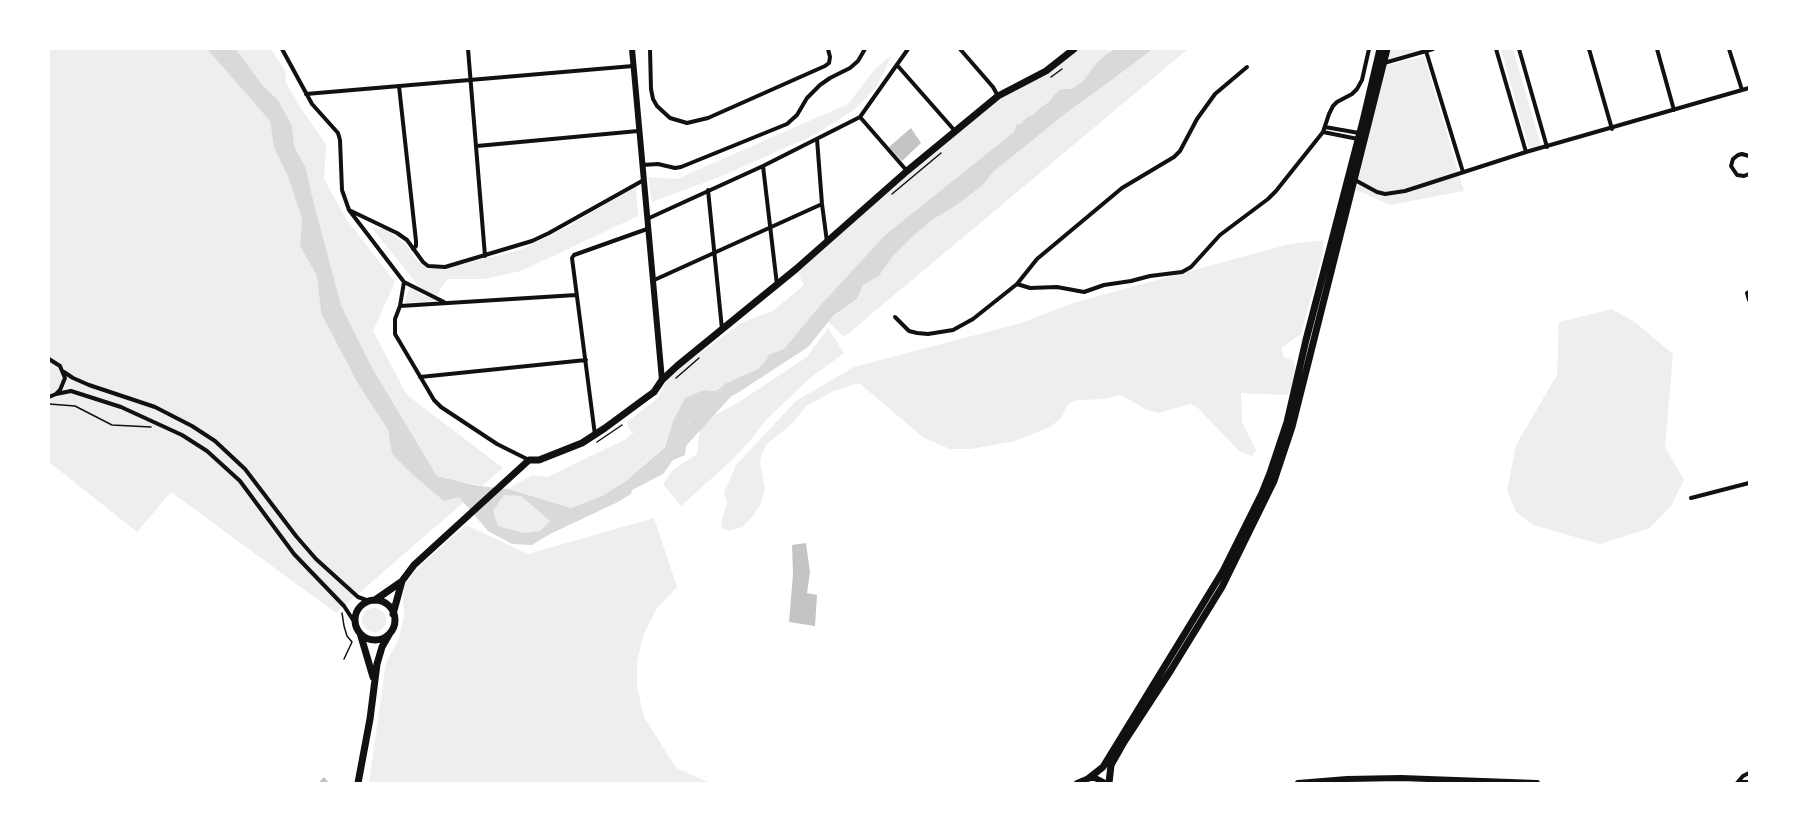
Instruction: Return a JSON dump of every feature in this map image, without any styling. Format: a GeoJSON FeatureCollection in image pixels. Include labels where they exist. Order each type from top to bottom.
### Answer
{"type":"FeatureCollection","features":[{"type":"Feature","properties":{"kind":"main road"},"geometry":{"type":"LineString","coordinates":[[632,49],[642,181],[662,380]]}},
{"type":"Feature","properties":{"kind":"main road"},"geometry":{"type":"LineString","coordinates":[[358,783],[370,720],[374,679],[379,655],[394,624],[393,614],[402,581],[422,556],[453,531],[519,471],[529,460],[539,460],[595,435],[654,392],[662,380],[827,243],[907,171],[998,96],[1046,72],[1074,49]]}},
{"type":"Feature","properties":{"kind":"main road"},"geometry":{"type":"LineString","coordinates":[[1077,783],[1089,778],[1103,766],[1216,583],[1262,493],[1277,455],[1287,422],[1306,340],[1380,49]]}},
{"type":"Feature","properties":{"kind":"main road"},"geometry":{"type":"LineString","coordinates":[[1109,783],[1112,765],[1124,742],[1171,670],[1222,587],[1274,481],[1292,427],[1387,49]]}},
{"type":"Feature","properties":{"kind":"main road"},"geometry":{"type":"LineString","coordinates":[[374,679],[360,633],[355,623],[358,610],[402,581]]}},
{"type":"Feature","properties":{"kind":"main road"},"geometry":{"type":"LineString","coordinates":[[372,601],[386,604],[393,614]]}},
{"type":"Feature","properties":{"kind":"main road"},"geometry":{"type":"LineString","coordinates":[[360,633],[368,639],[375,640],[390,633]]}},
{"type":"Feature","properties":{"kind":"main road"},"geometry":{"type":"LineString","coordinates":[[1089,778],[1095,778],[1105,783]]}},
{"type":"Feature","properties":{"kind":"main road"},"geometry":{"type":"LineString","coordinates":[[1298,783],[1347,779],[1401,778],[1537,783]]}},
{"type":"Feature","properties":{"kind":"main road"},"geometry":{"type":"LineString","coordinates":[[1741,783],[1749,783]]}},
{"type":"Feature","properties":{"kind":"street"},"geometry":{"type":"LineString","coordinates":[[282,49],[312,104],[338,133],[340,140],[342,190],[349,210],[404,282],[446,303]]}},
{"type":"Feature","properties":{"kind":"street"},"geometry":{"type":"LineString","coordinates":[[468,49],[485,256]]}},
{"type":"Feature","properties":{"kind":"street"},"geometry":{"type":"LineString","coordinates":[[650,49],[651,89],[653,99],[657,106],[670,118],[679,122],[708,118],[825,66],[829,63],[830,57],[828,49]]}},
{"type":"Feature","properties":{"kind":"street"},"geometry":{"type":"LineString","coordinates":[[641,166],[658,164],[675,168],[681,167],[787,124],[797,116],[812,93],[830,78],[850,68],[858,61],[865,49]]}},
{"type":"Feature","properties":{"kind":"street"},"geometry":{"type":"LineString","coordinates":[[646,219],[762,166],[860,117],[908,49]]}},
{"type":"Feature","properties":{"kind":"street"},"geometry":{"type":"LineString","coordinates":[[960,49],[993,87],[998,96]]}},
{"type":"Feature","properties":{"kind":"street"},"geometry":{"type":"LineString","coordinates":[[1017,284],[1030,288],[1057,287],[1084,292],[1104,285],[1131,281],[1150,276],[1182,272],[1190,267],[1220,235],[1268,199],[1276,191],[1323,132],[1333,106],[1357,89],[1362,80],[1368,49]]}},
{"type":"Feature","properties":{"kind":"street"},"geometry":{"type":"LineString","coordinates":[[1383,63],[1433,49]]}},
{"type":"Feature","properties":{"kind":"street"},"geometry":{"type":"LineString","coordinates":[[1496,49],[1526,152]]}},
{"type":"Feature","properties":{"kind":"street"},"geometry":{"type":"LineString","coordinates":[[1519,49],[1547,146]]}},
{"type":"Feature","properties":{"kind":"street"},"geometry":{"type":"LineString","coordinates":[[1589,49],[1612,129]]}},
{"type":"Feature","properties":{"kind":"street"},"geometry":{"type":"LineString","coordinates":[[1657,49],[1674,110]]}},
{"type":"Feature","properties":{"kind":"street"},"geometry":{"type":"LineString","coordinates":[[1729,49],[1742,90]]}},
{"type":"Feature","properties":{"kind":"street"},"geometry":{"type":"LineString","coordinates":[[1426,51],[1463,172]]}},
{"type":"Feature","properties":{"kind":"street"},"geometry":{"type":"LineString","coordinates":[[897,65],[955,132]]}},
{"type":"Feature","properties":{"kind":"street"},"geometry":{"type":"LineString","coordinates":[[306,94],[633,66]]}},
{"type":"Feature","properties":{"kind":"street"},"geometry":{"type":"LineString","coordinates":[[895,317],[909,331],[928,334],[953,330],[973,319],[1017,284],[1038,259],[1122,188],[1174,157],[1180,151],[1197,119],[1215,94],[1247,67]]}},
{"type":"Feature","properties":{"kind":"street"},"geometry":{"type":"LineString","coordinates":[[399,86],[416,241],[416,246],[414,249]]}},
{"type":"Feature","properties":{"kind":"street"},"geometry":{"type":"LineString","coordinates":[[1355,180],[1377,192],[1393,193],[1526,152],[1612,129],[1749,88]]}},
{"type":"Feature","properties":{"kind":"street"},"geometry":{"type":"LineString","coordinates":[[860,117],[907,171]]}},
{"type":"Feature","properties":{"kind":"street"},"geometry":{"type":"LineString","coordinates":[[1325,127],[1359,136]]}},
{"type":"Feature","properties":{"kind":"street"},"geometry":{"type":"LineString","coordinates":[[477,146],[638,131]]}},
{"type":"Feature","properties":{"kind":"street"},"geometry":{"type":"LineString","coordinates":[[1323,132],[1359,136]]}},
{"type":"Feature","properties":{"kind":"street"},"geometry":{"type":"LineString","coordinates":[[817,139],[822,204],[827,243]]}},
{"type":"Feature","properties":{"kind":"street"},"geometry":{"type":"LineString","coordinates":[[1749,156],[1742,154],[1738,155],[1731,163],[1734,172],[1740,176],[1748,175],[1749,181]]}},
{"type":"Feature","properties":{"kind":"street"},"geometry":{"type":"LineString","coordinates":[[762,166],[777,285]]}},
{"type":"Feature","properties":{"kind":"street"},"geometry":{"type":"LineString","coordinates":[[349,210],[397,233],[407,240],[423,262],[428,266],[445,267],[532,241],[642,181]]}},
{"type":"Feature","properties":{"kind":"street"},"geometry":{"type":"LineString","coordinates":[[708,190],[722,330]]}},
{"type":"Feature","properties":{"kind":"street"},"geometry":{"type":"LineString","coordinates":[[652,281],[822,204]]}},
{"type":"Feature","properties":{"kind":"street"},"geometry":{"type":"LineString","coordinates":[[595,435],[572,258],[574,255],[647,229]]}},
{"type":"Feature","properties":{"kind":"street"},"geometry":{"type":"LineString","coordinates":[[404,282],[400,306],[395,319],[395,334],[434,400],[441,407],[497,444],[529,460]]}},
{"type":"Feature","properties":{"kind":"street"},"geometry":{"type":"LineString","coordinates":[[1748,293],[1749,300]]}},
{"type":"Feature","properties":{"kind":"street"},"geometry":{"type":"LineString","coordinates":[[400,306],[576,294]]}},
{"type":"Feature","properties":{"kind":"street"},"geometry":{"type":"LineString","coordinates":[[49,359],[56,362],[64,372],[73,378],[89,385],[155,407],[192,426],[215,441],[245,469],[296,536],[316,559],[358,597],[372,601]]}},
{"type":"Feature","properties":{"kind":"street"},"geometry":{"type":"LineString","coordinates":[[420,377],[586,360]]}},
{"type":"Feature","properties":{"kind":"street"},"geometry":{"type":"LineString","coordinates":[[56,394],[64,384],[64,372]]}},
{"type":"Feature","properties":{"kind":"street"},"geometry":{"type":"LineString","coordinates":[[49,397],[71,391],[121,408],[182,435],[207,451],[240,481],[294,554],[344,606],[355,623]]}},
{"type":"Feature","properties":{"kind":"street"},"geometry":{"type":"LineString","coordinates":[[1691,498],[1749,483]]}},
{"type":"Feature","properties":{"kind":"street"},"geometry":{"type":"LineString","coordinates":[[1737,783],[1743,776],[1749,773]]}},
{"type":"Feature","properties":{"kind":"path"},"geometry":{"type":"LineString","coordinates":[[49,404],[75,406],[112,425],[158,428]]}},
{"type":"Feature","properties":{"kind":"path"},"geometry":{"type":"LineString","coordinates":[[341,609],[347,636],[352,642],[344,659]]}},
{"type":"Feature","properties":{"kind":"shaded area"},"geometry":{"type":"Polygon","coordinates":[[[49,49],[207,49],[270,121],[274,147],[288,177],[302,219],[300,246],[317,276],[321,313],[357,382],[388,430],[392,454],[459,497],[464,502],[336,613],[171,492],[137,532],[49,462],[49,49]]]}},
{"type":"Feature","properties":{"kind":"shaded area"},"geometry":{"type":"Polygon","coordinates":[[[207,49],[236,49],[263,86],[278,100],[292,125],[294,146],[306,168],[341,305],[371,366],[437,476],[479,486],[508,489],[571,508],[602,496],[626,481],[665,447],[673,421],[685,398],[704,390],[716,391],[733,380],[758,369],[767,359],[768,355],[784,349],[818,308],[885,235],[1015,131],[1016,125],[1021,124],[1027,117],[1034,115],[1038,109],[1050,101],[1061,89],[1072,89],[1084,80],[1094,66],[1105,55],[1115,49],[1153,49],[1070,110],[993,172],[983,185],[958,204],[932,220],[911,238],[892,257],[879,276],[863,285],[857,299],[833,316],[808,347],[736,394],[717,402],[689,422],[685,455],[673,460],[663,474],[632,490],[631,494],[618,502],[550,534],[532,545],[512,544],[488,531],[459,497],[444,501],[413,475],[392,454],[388,430],[357,382],[321,313],[317,276],[300,246],[302,219],[288,177],[274,147],[270,121],[207,49]],[[504,495],[493,511],[498,526],[524,533],[540,531],[550,521],[521,496],[504,495]]]}},
{"type":"Feature","properties":{"kind":"shaded area"},"geometry":{"type":"Polygon","coordinates":[[[236,49],[271,49],[286,72],[285,81],[300,107],[326,144],[324,179],[347,220],[395,282],[373,331],[407,395],[503,468],[482,486],[437,476],[371,366],[341,305],[306,168],[294,146],[292,125],[278,100],[263,86],[236,49]]]}},
{"type":"Feature","properties":{"kind":"shaded area"},"geometry":{"type":"Polygon","coordinates":[[[1074,49],[1115,49],[1105,55],[1094,66],[1084,80],[1072,89],[1053,96],[1050,101],[1038,108],[1034,115],[1027,117],[1015,131],[885,235],[821,305],[829,320],[857,299],[863,285],[879,276],[892,257],[911,238],[932,220],[958,204],[983,185],[993,172],[1070,110],[1153,49],[1188,49],[844,337],[826,320],[818,309],[784,349],[768,355],[767,359],[758,369],[733,380],[716,391],[704,390],[673,421],[665,446],[626,481],[602,496],[571,508],[508,489],[533,475],[548,477],[626,439],[634,432],[630,431],[627,422],[658,398],[667,380],[681,367],[743,322],[773,311],[804,285],[796,269],[998,96],[1038,76],[1074,49]]]}},
{"type":"Feature","properties":{"kind":"shaded area"},"geometry":{"type":"Polygon","coordinates":[[[1390,49],[1423,49],[1388,59],[1390,49]]]}},
{"type":"Feature","properties":{"kind":"shaded area"},"geometry":{"type":"Polygon","coordinates":[[[1501,49],[1513,49],[1541,146],[1529,149],[1501,49]]]}},
{"type":"Feature","properties":{"kind":"shaded area"},"geometry":{"type":"Polygon","coordinates":[[[892,55],[877,86],[854,110],[814,135],[722,176],[652,202],[648,177],[677,179],[848,104],[875,69],[892,55]]]}},
{"type":"Feature","properties":{"kind":"shaded area"},"geometry":{"type":"Polygon","coordinates":[[[1424,56],[1464,191],[1390,205],[1356,190],[1385,66],[1424,56]]]}},
{"type":"Feature","properties":{"kind":"shaded area"},"geometry":{"type":"Polygon","coordinates":[[[636,186],[638,216],[521,271],[484,279],[447,279],[435,298],[421,289],[372,228],[386,229],[405,244],[417,261],[428,269],[444,269],[520,250],[564,229],[636,186]]]}},
{"type":"Feature","properties":{"kind":"shaded area"},"geometry":{"type":"Polygon","coordinates":[[[1323,240],[1323,253],[1301,334],[1281,348],[1284,357],[1294,361],[1296,376],[1293,387],[1288,394],[1284,395],[1241,393],[1242,422],[1256,450],[1252,456],[1239,451],[1197,407],[1190,404],[1158,413],[1147,410],[1121,395],[1104,399],[1078,400],[1071,402],[1060,419],[1050,427],[1015,441],[971,449],[950,449],[924,438],[859,383],[834,391],[806,406],[792,424],[768,443],[762,453],[760,461],[765,490],[760,505],[753,516],[742,527],[729,531],[723,529],[721,523],[727,503],[724,493],[736,465],[796,401],[854,367],[1021,323],[1073,303],[1216,264],[1290,244],[1323,240]]]}},
{"type":"Feature","properties":{"kind":"shaded area"},"geometry":{"type":"Polygon","coordinates":[[[410,287],[422,295],[438,301],[404,303],[410,287]]]}},
{"type":"Feature","properties":{"kind":"shaded area"},"geometry":{"type":"Polygon","coordinates":[[[1612,309],[1636,323],[1673,354],[1665,447],[1684,480],[1671,506],[1650,528],[1600,544],[1533,525],[1516,512],[1507,491],[1516,445],[1557,375],[1559,322],[1612,309]]]}},
{"type":"Feature","properties":{"kind":"shaded area"},"geometry":{"type":"Polygon","coordinates":[[[828,328],[844,353],[810,378],[765,421],[749,442],[731,461],[681,506],[663,484],[673,470],[697,454],[701,422],[736,404],[807,357],[828,328]]]}},
{"type":"Feature","properties":{"kind":"shaded area"},"geometry":{"type":"Polygon","coordinates":[[[504,495],[521,496],[550,521],[540,531],[524,533],[498,526],[493,511],[504,495]]]}},
{"type":"Feature","properties":{"kind":"shaded area"},"geometry":{"type":"Polygon","coordinates":[[[654,518],[677,587],[657,608],[644,633],[637,661],[637,687],[644,717],[676,768],[710,783],[369,783],[386,663],[399,638],[404,616],[403,596],[405,584],[416,570],[466,525],[528,554],[654,518]]]}},
{"type":"Feature","properties":{"kind":"shaded area"},"geometry":{"type":"Polygon","coordinates":[[[374,608],[383,611],[386,620],[383,629],[374,632],[365,629],[362,620],[365,611],[374,608]]]}},
{"type":"Feature","properties":{"kind":"building"},"geometry":{"type":"Polygon","coordinates":[[[911,128],[921,143],[902,161],[889,147],[911,128]]]}},
{"type":"Feature","properties":{"kind":"building"},"geometry":{"type":"Polygon","coordinates":[[[806,543],[810,572],[807,593],[817,595],[815,626],[789,622],[793,574],[792,545],[806,543]]]}},
{"type":"Feature","properties":{"kind":"building"},"geometry":{"type":"Polygon","coordinates":[[[324,777],[329,783],[318,783],[324,777]]]}},
{"type":"Feature","properties":{"kind":"waterway"},"geometry":{"type":"LineString","coordinates":[[676,447],[729,389]]}}]}
